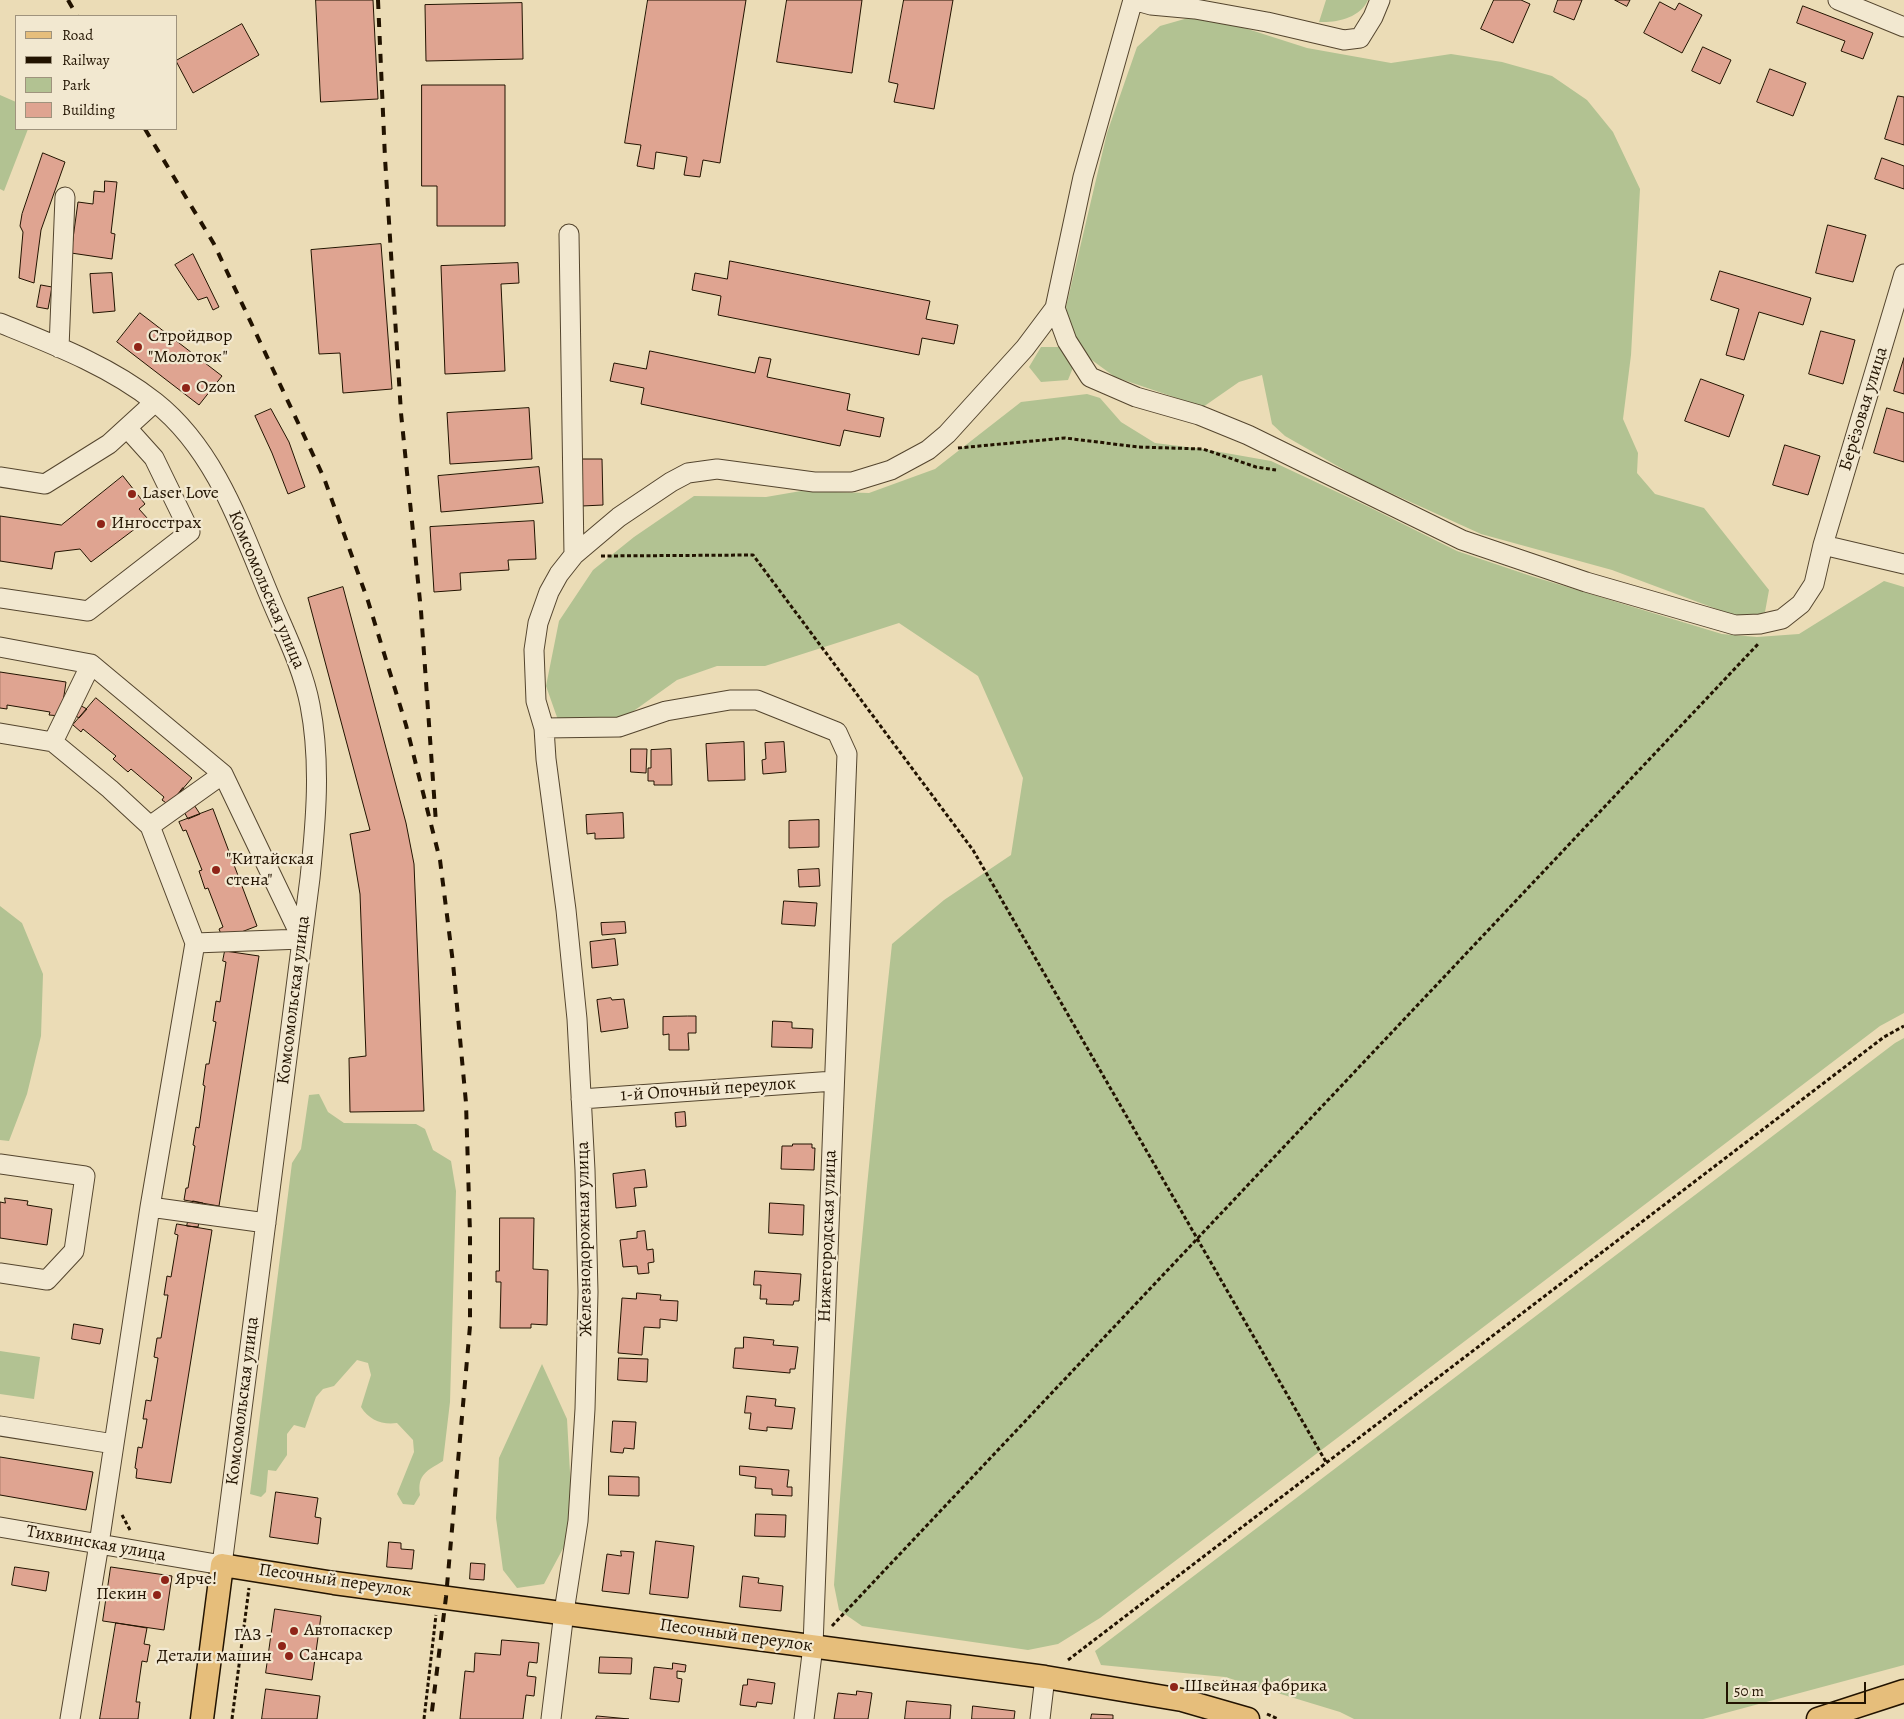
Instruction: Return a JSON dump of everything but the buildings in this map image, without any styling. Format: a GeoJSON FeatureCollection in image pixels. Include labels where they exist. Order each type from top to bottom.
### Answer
{"type":"FeatureCollection","features":[{"type":"Feature","properties":{"kind":"main road","name":"Песочный переулок"},"geometry":{"type":"LineString","coordinates":[[222,1565],[334,1583],[1045,1677],[1182,1700],[1248,1719]]}},
{"type":"Feature","properties":{"kind":"main road","name":"Комсомольская улица"},"geometry":{"type":"LineString","coordinates":[[202,1719],[222,1565]]}},
{"type":"Feature","properties":{"kind":"main road"},"geometry":{"type":"LineString","coordinates":[[1818,1719],[1904,1691]]}},
{"type":"Feature","properties":{"kind":"street"},"geometry":{"type":"LineString","coordinates":[[1380,0],[1373,17],[1360,38],[1344,40],[1267,22],[1195,9],[1151,5],[1133,0],[1083,177],[1055,308],[1067,341],[1090,377],[1136,396],[1199,415],[1248,435],[1462,540],[1586,582],[1735,625],[1760,624],[1782,619]]}},
{"type":"Feature","properties":{"kind":"street"},"geometry":{"type":"LineString","coordinates":[[1838,0],[1904,27]]}},
{"type":"Feature","properties":{"kind":"street"},"geometry":{"type":"LineString","coordinates":[[59,348],[65,197]]}},
{"type":"Feature","properties":{"kind":"street"},"geometry":{"type":"LineString","coordinates":[[569,234],[574,555]]}},
{"type":"Feature","properties":{"kind":"street","name":"Берёзовая улица"},"geometry":{"type":"LineString","coordinates":[[1782,619],[1801,604],[1814,584],[1823,545],[1904,274]]}},
{"type":"Feature","properties":{"kind":"street","name":"Железнодорожная улица"},"geometry":{"type":"LineString","coordinates":[[551,1719],[564,1612],[578,1521],[585,1409],[588,1292],[585,1170],[577,1020],[544,728],[536,701],[534,672],[534,650],[538,623],[549,592],[559,574],[574,555],[619,517],[671,482],[688,473],[717,469],[814,482],[852,482],[891,470],[928,450],[947,434],[1024,348],[1055,308]]}},
{"type":"Feature","properties":{"kind":"street","name":"Комсомольская улица"},"geometry":{"type":"LineString","coordinates":[[0,323],[59,348],[110,374],[155,402],[195,444],[225,492],[294,655],[306,689],[315,745],[317,789],[315,827],[222,1565]]}},
{"type":"Feature","properties":{"kind":"street"},"geometry":{"type":"LineString","coordinates":[[0,477],[45,484],[109,444],[155,402]]}},
{"type":"Feature","properties":{"kind":"street"},"geometry":{"type":"LineString","coordinates":[[0,598],[88,611],[190,532],[154,458],[127,428]]}},
{"type":"Feature","properties":{"kind":"street"},"geometry":{"type":"LineString","coordinates":[[1823,545],[1904,564]]}},
{"type":"Feature","properties":{"kind":"street"},"geometry":{"type":"LineString","coordinates":[[0,647],[91,664],[223,774],[302,940],[195,943]]}},
{"type":"Feature","properties":{"kind":"street"},"geometry":{"type":"LineString","coordinates":[[53,742],[91,664]]}},
{"type":"Feature","properties":{"kind":"street","name":"Нижегородская улица"},"geometry":{"type":"LineString","coordinates":[[544,728],[619,727],[666,711],[730,700],[757,700],[837,732],[847,754],[813,1646],[804,1719]]}},
{"type":"Feature","properties":{"kind":"street"},"geometry":{"type":"LineString","coordinates":[[0,733],[53,742],[110,789],[150,826],[195,943],[150,1207],[99,1544],[70,1719]]}},
{"type":"Feature","properties":{"kind":"street"},"geometry":{"type":"LineString","coordinates":[[150,826],[223,774]]}},
{"type":"Feature","properties":{"kind":"street","name":"1-й Опочный переулок"},"geometry":{"type":"LineString","coordinates":[[581,1099],[834,1081]]}},
{"type":"Feature","properties":{"kind":"street"},"geometry":{"type":"LineString","coordinates":[[0,1164],[85,1176],[74,1251],[47,1280],[0,1273]]}},
{"type":"Feature","properties":{"kind":"street"},"geometry":{"type":"LineString","coordinates":[[150,1207],[266,1223]]}},
{"type":"Feature","properties":{"kind":"street"},"geometry":{"type":"LineString","coordinates":[[0,1426],[114,1444]]}},
{"type":"Feature","properties":{"kind":"street","name":"Тихвинская улица"},"geometry":{"type":"LineString","coordinates":[[0,1527],[222,1565]]}},
{"type":"Feature","properties":{"kind":"street"},"geometry":{"type":"LineString","coordinates":[[1040,1719],[1045,1677]]}},
{"type":"Feature","properties":{"kind":"path"},"geometry":{"type":"LineString","coordinates":[[928,450],[1065,438],[1138,447],[1203,449],[1256,467],[1284,472]]}},
{"type":"Feature","properties":{"kind":"path"},"geometry":{"type":"LineString","coordinates":[[574,555],[636,557],[753,555],[973,850],[1326,1462]]}},
{"type":"Feature","properties":{"kind":"path"},"geometry":{"type":"LineString","coordinates":[[813,1646],[1782,619]]}},
{"type":"Feature","properties":{"kind":"path"},"geometry":{"type":"LineString","coordinates":[[1045,1677],[1884,1037],[1904,1026]]}},
{"type":"Feature","properties":{"kind":"path"},"geometry":{"type":"LineString","coordinates":[[232,1719],[249,1588]]}},
{"type":"Feature","properties":{"kind":"path"},"geometry":{"type":"LineString","coordinates":[[424,1719],[436,1613]]}},
{"type":"Feature","properties":{"kind":"green space"},"geometry":{"type":"Polygon","coordinates":[[[1326,0],[1368,0],[1359,11],[1347,18],[1333,22],[1319,22],[1326,0]]]}},
{"type":"Feature","properties":{"kind":"green space"},"geometry":{"type":"Polygon","coordinates":[[[1188,18],[1232,24],[1307,48],[1391,63],[1451,54],[1502,62],[1552,76],[1587,100],[1613,132],[1640,189],[1631,355],[1623,419],[1638,453],[1637,473],[1655,494],[1704,508],[1769,590],[1765,612],[1746,620],[1612,570],[1481,534],[1360,479],[1285,436],[1272,424],[1262,375],[1239,382],[1203,407],[1115,377],[1089,358],[1071,335],[1066,307],[1107,133],[1137,47],[1160,26],[1188,18]]]}},
{"type":"Feature","properties":{"kind":"green space"},"geometry":{"type":"Polygon","coordinates":[[[0,95],[15,102],[15,130],[28,130],[4,191],[0,189],[0,95]]]}},
{"type":"Feature","properties":{"kind":"green space"},"geometry":{"type":"Polygon","coordinates":[[[1041,347],[1059,347],[1074,365],[1068,380],[1041,382],[1029,367],[1041,347]]]}},
{"type":"Feature","properties":{"kind":"green space"},"geometry":{"type":"Polygon","coordinates":[[[1087,394],[1100,398],[1121,422],[1155,443],[1271,461],[1457,551],[1531,576],[1722,634],[1757,637],[1799,634],[1884,581],[1904,587],[1904,1013],[1880,1026],[1100,1618],[1058,1644],[1028,1650],[862,1626],[839,1610],[834,1585],[860,1264],[892,944],[944,900],[1011,855],[1023,778],[978,676],[899,623],[765,666],[717,666],[677,680],[628,715],[595,723],[558,720],[546,686],[559,621],[593,570],[634,537],[694,496],[766,497],[801,491],[869,493],[935,469],[1021,402],[1087,394]]]}},
{"type":"Feature","properties":{"kind":"green space"},"geometry":{"type":"Polygon","coordinates":[[[0,906],[22,923],[43,974],[41,1036],[27,1094],[9,1141],[0,1140],[0,906]]]}},
{"type":"Feature","properties":{"kind":"green space"},"geometry":{"type":"Polygon","coordinates":[[[1904,1038],[1904,1665],[1703,1719],[1354,1719],[1340,1712],[1225,1677],[1101,1665],[1095,1651],[1904,1038]]]}},
{"type":"Feature","properties":{"kind":"green space"},"geometry":{"type":"Polygon","coordinates":[[[319,1094],[328,1112],[344,1123],[416,1124],[425,1129],[433,1150],[451,1161],[456,1191],[450,1402],[443,1461],[424,1474],[420,1482],[420,1495],[414,1505],[403,1504],[397,1494],[414,1452],[413,1440],[397,1423],[376,1421],[364,1412],[361,1407],[371,1375],[368,1363],[357,1360],[334,1386],[323,1389],[316,1397],[305,1428],[294,1425],[287,1434],[287,1455],[276,1471],[268,1470],[266,1492],[261,1497],[250,1494],[292,1163],[301,1149],[309,1095],[319,1094]]]}},
{"type":"Feature","properties":{"kind":"green space"},"geometry":{"type":"Polygon","coordinates":[[[0,1351],[40,1357],[34,1399],[0,1394],[0,1351]]]}},
{"type":"Feature","properties":{"kind":"green space"},"geometry":{"type":"Polygon","coordinates":[[[542,1364],[567,1419],[571,1490],[567,1541],[544,1584],[517,1588],[503,1570],[496,1518],[499,1458],[542,1364]]]}},
{"type":"Feature","properties":{"kind":"railway"},"geometry":{"type":"LineString","coordinates":[[68,0],[76,15]]}},
{"type":"Feature","properties":{"kind":"railway"},"geometry":{"type":"LineString","coordinates":[[378,0],[385,158],[401,413],[421,611],[436,823]]}},
{"type":"Feature","properties":{"kind":"railway"},"geometry":{"type":"LineString","coordinates":[[146,130],[214,244],[324,478],[368,601],[406,725],[440,860],[453,963],[466,1103],[470,1233],[470,1326],[446,1597],[431,1719]]}},
{"type":"Feature","properties":{"kind":"place","name":"Стройдвор \"Молоток\""},"geometry":{"type":"Point","coordinates":[138,347]}},
{"type":"Feature","properties":{"kind":"place","name":"Ozon"},"geometry":{"type":"Point","coordinates":[186,388]}},
{"type":"Feature","properties":{"kind":"place","name":"Laser Love"},"geometry":{"type":"Point","coordinates":[132,494]}},
{"type":"Feature","properties":{"kind":"place","name":"Ингосстрах"},"geometry":{"type":"Point","coordinates":[101,524]}},
{"type":"Feature","properties":{"kind":"place","name":"\"Китайская стена\""},"geometry":{"type":"Point","coordinates":[216,870]}},
{"type":"Feature","properties":{"kind":"place","name":"Ярче!"},"geometry":{"type":"Point","coordinates":[165,1580]}},
{"type":"Feature","properties":{"kind":"place","name":"Пекин"},"geometry":{"type":"Point","coordinates":[157,1595]}},
{"type":"Feature","properties":{"kind":"place","name":"Автопаскер"},"geometry":{"type":"Point","coordinates":[294,1631]}},
{"type":"Feature","properties":{"kind":"place","name":"ГАЗ - Детали машин"},"geometry":{"type":"Point","coordinates":[282,1646]}},
{"type":"Feature","properties":{"kind":"place","name":"Сансара"},"geometry":{"type":"Point","coordinates":[289,1656]}},
{"type":"Feature","properties":{"kind":"place","name":"Швейная фабрика"},"geometry":{"type":"Point","coordinates":[1174,1687]}}]}
